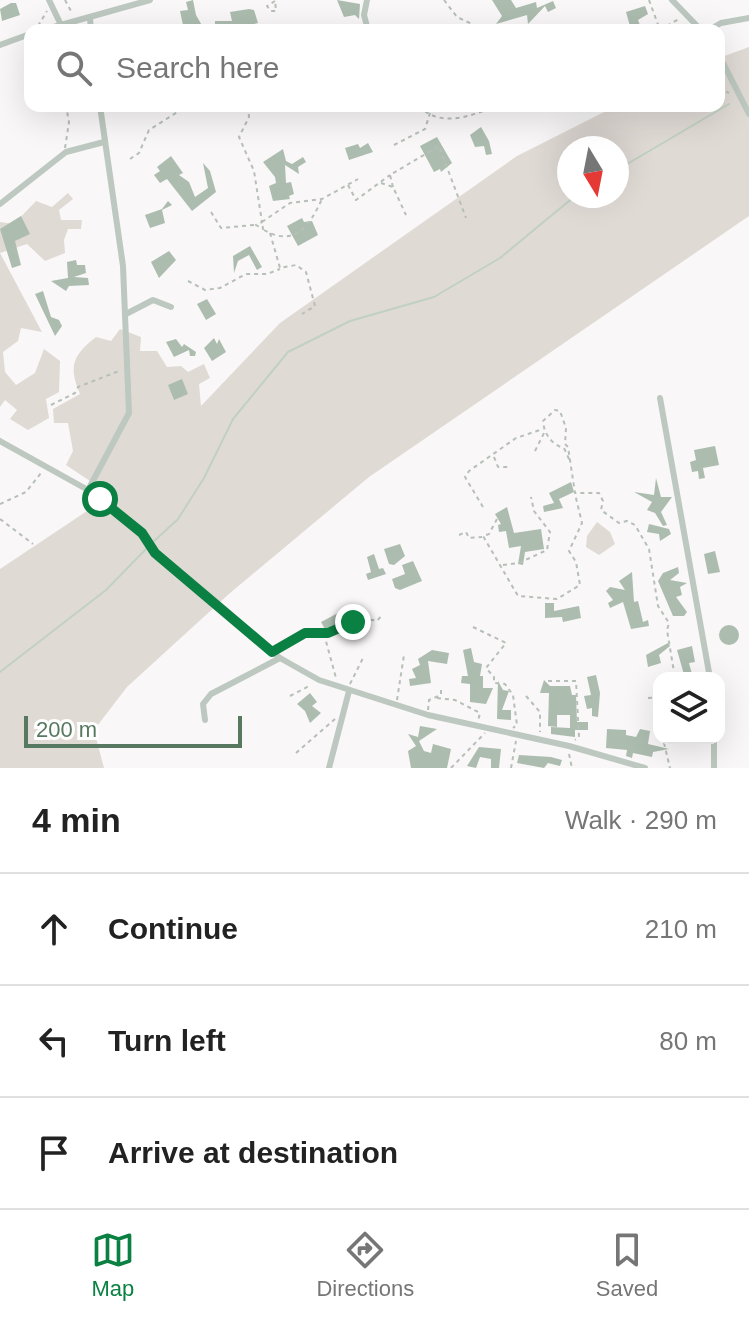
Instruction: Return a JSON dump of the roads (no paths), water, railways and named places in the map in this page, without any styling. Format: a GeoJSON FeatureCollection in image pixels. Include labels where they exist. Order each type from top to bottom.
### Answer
{"type":"FeatureCollection","features":[{"type":"Feature","properties":{"kind":"street"},"geometry":{"type":"LineString","coordinates":[[65,24],[150,0]]}},
{"type":"Feature","properties":{"kind":"street"},"geometry":{"type":"LineString","coordinates":[[366,24],[364,15],[367,0]]}},
{"type":"Feature","properties":{"kind":"street"},"geometry":{"type":"LineString","coordinates":[[672,0],[695,24]]}},
{"type":"Feature","properties":{"kind":"street"},"geometry":{"type":"LineString","coordinates":[[50,2],[61,24]]}},
{"type":"Feature","properties":{"kind":"street"},"geometry":{"type":"LineString","coordinates":[[90,18],[90,24]]}},
{"type":"Feature","properties":{"kind":"street"},"geometry":{"type":"LineString","coordinates":[[719,24],[749,18]]}},
{"type":"Feature","properties":{"kind":"street"},"geometry":{"type":"LineString","coordinates":[[0,45],[24,36]]}},
{"type":"Feature","properties":{"kind":"street"},"geometry":{"type":"LineString","coordinates":[[725,66],[749,114]]}},
{"type":"Feature","properties":{"kind":"street"},"geometry":{"type":"LineString","coordinates":[[88,490],[128,417],[123,259],[101,112]]}},
{"type":"Feature","properties":{"kind":"street"},"geometry":{"type":"LineString","coordinates":[[0,204],[66,152],[104,142]]}},
{"type":"Feature","properties":{"kind":"street"},"geometry":{"type":"LineString","coordinates":[[126,314],[153,300],[171,307]]}},
{"type":"Feature","properties":{"kind":"street"},"geometry":{"type":"LineString","coordinates":[[660,398],[709,672]]}},
{"type":"Feature","properties":{"kind":"street"},"geometry":{"type":"LineString","coordinates":[[0,441],[88,490],[142,533],[165,562],[272,652],[319,680],[428,715],[645,768]]}},
{"type":"Feature","properties":{"kind":"street"},"geometry":{"type":"LineString","coordinates":[[205,720],[203,704],[211,694],[280,658]]}},
{"type":"Feature","properties":{"kind":"street"},"geometry":{"type":"LineString","coordinates":[[329,768],[349,691]]}},
{"type":"Feature","properties":{"kind":"street"},"geometry":{"type":"LineString","coordinates":[[714,744],[714,768]]}},
{"type":"Feature","properties":{"kind":"waterway"},"geometry":{"type":"LineString","coordinates":[[725,106],[729,104]]}},
{"type":"Feature","properties":{"kind":"waterway"},"geometry":{"type":"LineString","coordinates":[[629,163],[715,112]]}},
{"type":"Feature","properties":{"kind":"waterway"},"geometry":{"type":"LineString","coordinates":[[152,543],[178,519],[204,478],[233,419],[288,352],[350,321],[434,297],[500,258],[560,208]]}},
{"type":"Feature","properties":{"kind":"waterway"},"geometry":{"type":"LineString","coordinates":[[0,672],[106,590],[147,548]]}}]}
